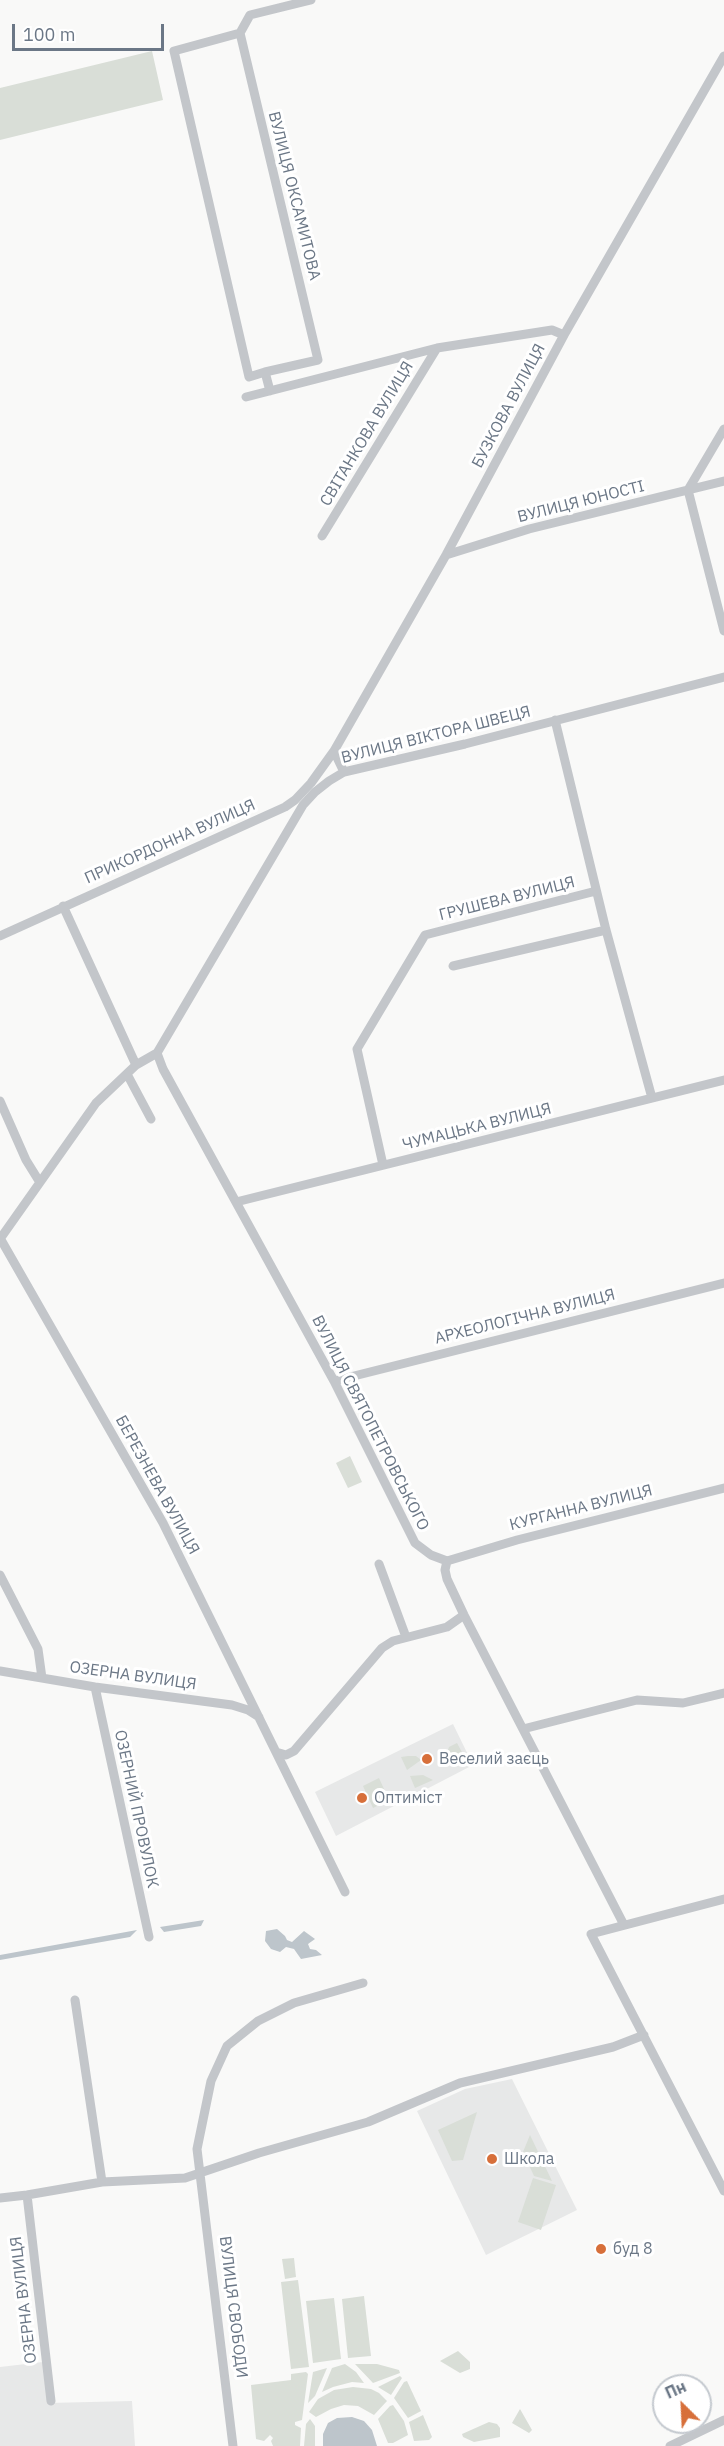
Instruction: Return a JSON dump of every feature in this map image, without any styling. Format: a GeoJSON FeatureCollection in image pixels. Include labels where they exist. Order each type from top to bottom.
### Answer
{"type":"FeatureCollection","features":[{"type":"Feature","properties":{"kind":"street"},"geometry":{"type":"LineString","coordinates":[[267,0],[270,10]]}},
{"type":"Feature","properties":{"kind":"street"},"geometry":{"type":"LineString","coordinates":[[270,391],[265,372],[249,376],[174,51],[240,33],[250,15],[311,0]]}},
{"type":"Feature","properties":{"kind":"street","name":"ВУЛИЦЯ ОКСАМИТОВА"},"geometry":{"type":"LineString","coordinates":[[240,33],[318,360],[265,372]]}},
{"type":"Feature","properties":{"kind":"street","name":"БУЗКОВА ВУЛИЦЯ"},"geometry":{"type":"LineString","coordinates":[[334,751],[446,555],[564,335],[724,56]]}},
{"type":"Feature","properties":{"kind":"street","name":"СВІТАНКОВА ВУЛИЦЯ"},"geometry":{"type":"LineString","coordinates":[[246,397],[437,348],[552,330],[564,335]]}},
{"type":"Feature","properties":{"kind":"street","name":"СВІТАНКОВА ВУЛИЦЯ"},"geometry":{"type":"LineString","coordinates":[[322,536],[437,348]]}},
{"type":"Feature","properties":{"kind":"street"},"geometry":{"type":"LineString","coordinates":[[724,429],[688,490],[724,632]]}},
{"type":"Feature","properties":{"kind":"street","name":"ВУЛИЦЯ ЮНОСТІ"},"geometry":{"type":"LineString","coordinates":[[446,555],[529,529],[724,481]]}},
{"type":"Feature","properties":{"kind":"street","name":"ВУЛИЦЯ ВІКТОРА ШВЕЦЯ"},"geometry":{"type":"LineString","coordinates":[[157,1053],[303,805],[315,792],[344,772],[724,676]]}},
{"type":"Feature","properties":{"kind":"street","name":"ГРУШЕВА ВУЛИЦЯ"},"geometry":{"type":"LineString","coordinates":[[555,720],[606,930],[652,1098]]}},
{"type":"Feature","properties":{"kind":"street"},"geometry":{"type":"LineString","coordinates":[[334,751],[344,772]]}},
{"type":"Feature","properties":{"kind":"street","name":"ПРИКОРДОННА ВУЛИЦЯ"},"geometry":{"type":"LineString","coordinates":[[0,936],[285,807],[311,783],[334,751]]}},
{"type":"Feature","properties":{"kind":"street","name":"ГРУШЕВА ВУЛИЦЯ"},"geometry":{"type":"LineString","coordinates":[[383,1165],[357,1049],[425,935],[596,891]]}},
{"type":"Feature","properties":{"kind":"street"},"geometry":{"type":"LineString","coordinates":[[63,906],[136,1065]]}},
{"type":"Feature","properties":{"kind":"street"},"geometry":{"type":"LineString","coordinates":[[453,966],[606,930]]}},
{"type":"Feature","properties":{"kind":"street"},"geometry":{"type":"LineString","coordinates":[[0,1239],[96,1103],[136,1065],[157,1053]]}},
{"type":"Feature","properties":{"kind":"street","name":"ВУЛИЦЯ СВЯТОПЕТРОВСЬКОГО"},"geometry":{"type":"LineString","coordinates":[[157,1053],[163,1069],[334,1381],[415,1543],[432,1555],[447,1561]]}},
{"type":"Feature","properties":{"kind":"street"},"geometry":{"type":"LineString","coordinates":[[127,1074],[151,1119]]}},
{"type":"Feature","properties":{"kind":"street","name":"ЧУМАЦЬКА ВУЛИЦЯ"},"geometry":{"type":"LineString","coordinates":[[236,1202],[724,1080]]}},
{"type":"Feature","properties":{"kind":"street"},"geometry":{"type":"LineString","coordinates":[[0,1101],[26,1160],[39,1181]]}},
{"type":"Feature","properties":{"kind":"street","name":"БЕРЕЗНЕВА ВУЛИЦЯ"},"geometry":{"type":"LineString","coordinates":[[0,1239],[163,1523],[345,1892]]}},
{"type":"Feature","properties":{"kind":"street","name":"АРХЕОЛОГІЧНА ВУЛИЦЯ"},"geometry":{"type":"LineString","coordinates":[[334,1381],[724,1282]]}},
{"type":"Feature","properties":{"kind":"street","name":"КУРГАННА ВУЛИЦЯ"},"geometry":{"type":"LineString","coordinates":[[447,1561],[517,1540],[724,1488]]}},
{"type":"Feature","properties":{"kind":"street"},"geometry":{"type":"LineString","coordinates":[[447,1561],[445,1570],[447,1579],[464,1615],[624,1925]]}},
{"type":"Feature","properties":{"kind":"street"},"geometry":{"type":"LineString","coordinates":[[380,1564],[406,1637]]}},
{"type":"Feature","properties":{"kind":"street"},"geometry":{"type":"LineString","coordinates":[[0,1575],[38,1649],[42,1678]]}},
{"type":"Feature","properties":{"kind":"street"},"geometry":{"type":"LineString","coordinates":[[276,1752],[286,1755],[294,1752],[382,1648],[393,1641],[447,1627],[464,1615]]}},
{"type":"Feature","properties":{"kind":"street","name":"ОЗЕРНА ВУЛИЦЯ"},"geometry":{"type":"LineString","coordinates":[[0,1671],[95,1687],[232,1705],[260,1717]]}},
{"type":"Feature","properties":{"kind":"street","name":"ОЗЕРНИЙ ПРОВУЛОК"},"geometry":{"type":"LineString","coordinates":[[95,1687],[149,1936]]}},
{"type":"Feature","properties":{"kind":"street"},"geometry":{"type":"LineString","coordinates":[[523,1729],[638,1700],[683,1703],[724,1693]]}},
{"type":"Feature","properties":{"kind":"street"},"geometry":{"type":"LineString","coordinates":[[724,1899],[591,1934],[724,2191]]}},
{"type":"Feature","properties":{"kind":"street","name":"ВУЛИЦЯ СВОБОДИ"},"geometry":{"type":"LineString","coordinates":[[233,2446],[197,2149],[211,2081],[227,2046],[258,2021],[294,2003],[363,1983]]}},
{"type":"Feature","properties":{"kind":"street"},"geometry":{"type":"LineString","coordinates":[[75,2000],[102,2182]]}},
{"type":"Feature","properties":{"kind":"street"},"geometry":{"type":"LineString","coordinates":[[0,2198],[102,2182],[185,2178],[201,2171],[368,2122],[460,2083],[604,2049],[644,2035]]}},
{"type":"Feature","properties":{"kind":"street","name":"ОЗЕРНА ВУЛИЦЯ"},"geometry":{"type":"LineString","coordinates":[[27,2195],[51,2401]]}},
{"type":"Feature","properties":{"kind":"street"},"geometry":{"type":"LineString","coordinates":[[670,2446],[724,2420]]}},
{"type":"Feature","properties":{"kind":"shaded area"},"geometry":{"type":"Polygon","coordinates":[[[152,51],[163,100],[0,140],[0,88],[152,51]]]}},
{"type":"Feature","properties":{"kind":"shaded area"},"geometry":{"type":"Polygon","coordinates":[[[350,1456],[362,1482],[348,1488],[336,1463],[350,1456]]]}},
{"type":"Feature","properties":{"kind":"shaded area"},"geometry":{"type":"Polygon","coordinates":[[[453,1724],[473,1765],[336,1836],[315,1792],[453,1724]]]}},
{"type":"Feature","properties":{"kind":"shaded area"},"geometry":{"type":"Polygon","coordinates":[[[457,1743],[464,1756],[453,1760],[448,1750],[457,1743]]]}},
{"type":"Feature","properties":{"kind":"shaded area"},"geometry":{"type":"Polygon","coordinates":[[[416,1756],[421,1760],[407,1770],[401,1757],[416,1756]]]}},
{"type":"Feature","properties":{"kind":"shaded area"},"geometry":{"type":"Polygon","coordinates":[[[423,1775],[433,1780],[415,1788],[410,1776],[423,1775]]]}},
{"type":"Feature","properties":{"kind":"shaded area"},"geometry":{"type":"Polygon","coordinates":[[[379,1778],[389,1800],[373,1808],[363,1786],[379,1778]]]}},
{"type":"Feature","properties":{"kind":"shaded area"},"geometry":{"type":"Polygon","coordinates":[[[204,1920],[201,1926],[164,1932],[160,1927],[204,1920]]]}},
{"type":"Feature","properties":{"kind":"shaded area"},"geometry":{"type":"Polygon","coordinates":[[[277,1929],[292,1942],[304,1931],[315,1939],[308,1944],[310,1949],[322,1955],[301,1959],[294,1949],[286,1947],[280,1952],[271,1949],[265,1941],[266,1931],[277,1929]]]}},
{"type":"Feature","properties":{"kind":"shaded area"},"geometry":{"type":"Polygon","coordinates":[[[137,1930],[130,1937],[0,1960],[0,1955],[137,1930]]]}},
{"type":"Feature","properties":{"kind":"shaded area"},"geometry":{"type":"Polygon","coordinates":[[[512,2079],[577,2210],[486,2255],[417,2111],[465,2089],[512,2079]]]}},
{"type":"Feature","properties":{"kind":"shaded area"},"geometry":{"type":"Polygon","coordinates":[[[477,2112],[463,2160],[452,2161],[438,2130],[477,2112]]]}},
{"type":"Feature","properties":{"kind":"shaded area"},"geometry":{"type":"Polygon","coordinates":[[[530,2135],[552,2181],[534,2176],[523,2152],[530,2135]]]}},
{"type":"Feature","properties":{"kind":"shaded area"},"geometry":{"type":"Polygon","coordinates":[[[533,2178],[556,2185],[541,2230],[518,2222],[533,2178]]]}},
{"type":"Feature","properties":{"kind":"shaded area"},"geometry":{"type":"Polygon","coordinates":[[[294,2258],[296,2277],[285,2279],[282,2259],[294,2258]]]}},
{"type":"Feature","properties":{"kind":"shaded area"},"geometry":{"type":"Polygon","coordinates":[[[298,2280],[309,2367],[291,2369],[281,2282],[298,2280]]]}},
{"type":"Feature","properties":{"kind":"shaded area"},"geometry":{"type":"Polygon","coordinates":[[[364,2296],[371,2356],[348,2358],[342,2299],[364,2296]]]}},
{"type":"Feature","properties":{"kind":"shaded area"},"geometry":{"type":"Polygon","coordinates":[[[334,2298],[341,2359],[313,2363],[306,2301],[334,2298]]]}},
{"type":"Feature","properties":{"kind":"shaded area"},"geometry":{"type":"Polygon","coordinates":[[[458,2351],[470,2362],[470,2369],[460,2373],[440,2361],[458,2351]]]}},
{"type":"Feature","properties":{"kind":"shaded area"},"geometry":{"type":"Polygon","coordinates":[[[43,2362],[48,2403],[132,2401],[135,2446],[0,2446],[0,2367],[43,2362]]]}},
{"type":"Feature","properties":{"kind":"shaded area"},"geometry":{"type":"Polygon","coordinates":[[[345,2364],[356,2372],[364,2383],[352,2382],[322,2392],[332,2368],[345,2364]]]}},
{"type":"Feature","properties":{"kind":"shaded area"},"geometry":{"type":"Polygon","coordinates":[[[355,2364],[377,2364],[399,2370],[400,2373],[373,2383],[355,2364]]]}},
{"type":"Feature","properties":{"kind":"shaded area"},"geometry":{"type":"Polygon","coordinates":[[[327,2368],[315,2396],[308,2403],[313,2372],[327,2368]]]}},
{"type":"Feature","properties":{"kind":"shaded area"},"geometry":{"type":"Polygon","coordinates":[[[306,2372],[308,2374],[302,2420],[295,2422],[295,2425],[301,2428],[300,2446],[273,2446],[271,2441],[273,2438],[270,2435],[264,2441],[256,2439],[251,2385],[291,2380],[291,2374],[306,2372]]]}},
{"type":"Feature","properties":{"kind":"shaded area"},"geometry":{"type":"Polygon","coordinates":[[[400,2376],[402,2378],[391,2395],[378,2387],[400,2376]]]}},
{"type":"Feature","properties":{"kind":"shaded area"},"geometry":{"type":"Polygon","coordinates":[[[407,2381],[421,2411],[408,2418],[394,2398],[407,2381]]]}},
{"type":"Feature","properties":{"kind":"shaded area"},"geometry":{"type":"Polygon","coordinates":[[[353,2387],[371,2389],[387,2401],[374,2415],[358,2406],[344,2405],[316,2417],[309,2412],[318,2399],[334,2390],[353,2387]]]}},
{"type":"Feature","properties":{"kind":"shaded area"},"geometry":{"type":"Polygon","coordinates":[[[393,2405],[404,2421],[408,2435],[393,2443],[388,2443],[378,2419],[393,2405]]]}},
{"type":"Feature","properties":{"kind":"shaded area"},"geometry":{"type":"Polygon","coordinates":[[[520,2409],[532,2430],[529,2433],[512,2423],[520,2409]]]}},
{"type":"Feature","properties":{"kind":"shaded area"},"geometry":{"type":"Polygon","coordinates":[[[423,2415],[432,2437],[429,2440],[414,2441],[409,2422],[423,2415]]]}},
{"type":"Feature","properties":{"kind":"shaded area"},"geometry":{"type":"Polygon","coordinates":[[[352,2417],[364,2421],[372,2430],[377,2446],[323,2446],[323,2434],[328,2423],[337,2418],[352,2417]]]}},
{"type":"Feature","properties":{"kind":"shaded area"},"geometry":{"type":"Polygon","coordinates":[[[310,2419],[315,2426],[315,2446],[304,2446],[306,2424],[310,2419]]]}},
{"type":"Feature","properties":{"kind":"shaded area"},"geometry":{"type":"Polygon","coordinates":[[[489,2422],[497,2424],[500,2428],[500,2437],[474,2442],[463,2437],[462,2434],[489,2422]]]}},
{"type":"Feature","properties":{"kind":"place","name":"Веселий заєць"},"geometry":{"type":"Point","coordinates":[427,1759]}},
{"type":"Feature","properties":{"kind":"place","name":"Оптиміст"},"geometry":{"type":"Point","coordinates":[362,1798]}},
{"type":"Feature","properties":{"kind":"place","name":"Школа"},"geometry":{"type":"Point","coordinates":[492,2159]}},
{"type":"Feature","properties":{"kind":"place","name":"буд 8"},"geometry":{"type":"Point","coordinates":[601,2249]}}]}
